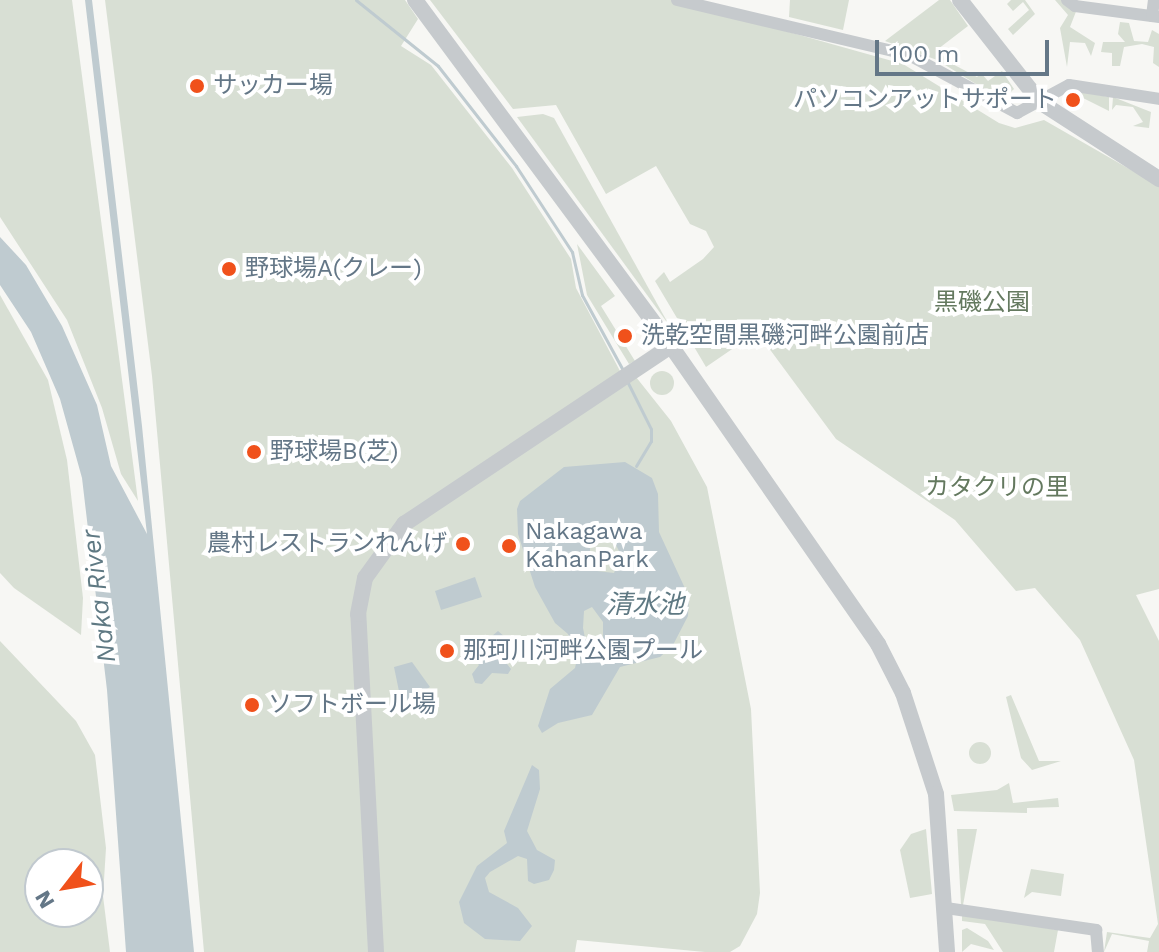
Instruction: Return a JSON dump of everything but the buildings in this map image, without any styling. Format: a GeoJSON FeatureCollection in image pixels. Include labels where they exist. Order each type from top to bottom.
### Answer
{"type":"FeatureCollection","features":[{"type":"Feature","properties":{"kind":"street"},"geometry":{"type":"LineString","coordinates":[[415,0],[671,346],[844,590],[903,693],[936,794],[947,952]]}},
{"type":"Feature","properties":{"kind":"street"},"geometry":{"type":"LineString","coordinates":[[677,0],[909,55],[1009,111],[1024,112],[1069,85],[1159,99]]}},
{"type":"Feature","properties":{"kind":"street"},"geometry":{"type":"LineString","coordinates":[[960,0],[1040,102],[1159,179]]}},
{"type":"Feature","properties":{"kind":"street"},"geometry":{"type":"LineString","coordinates":[[1067,0],[1075,6],[1155,17],[1154,0]]}},
{"type":"Feature","properties":{"kind":"street"},"geometry":{"type":"LineString","coordinates":[[376,952],[358,614],[365,578],[404,524],[671,346]]}},
{"type":"Feature","properties":{"kind":"street"},"geometry":{"type":"LineString","coordinates":[[946,908],[1096,930],[1098,952]]}},
{"type":"Feature","properties":{"kind":"green space"},"geometry":{"type":"Polygon","coordinates":[[[0,0],[72,0],[138,501],[121,474],[102,408],[67,320],[0,217],[0,0]]]}},
{"type":"Feature","properties":{"kind":"green space"},"geometry":{"type":"Polygon","coordinates":[[[105,0],[405,0],[418,19],[401,46],[431,65],[512,168],[571,259],[576,288],[620,371],[636,377],[671,421],[707,487],[751,709],[760,893],[757,914],[740,946],[730,952],[705,952],[577,940],[575,952],[204,952],[152,376],[105,0]]]}},
{"type":"Feature","properties":{"kind":"green space","name":"黒磯公園"},"geometry":{"type":"Polygon","coordinates":[[[430,0],[675,0],[903,64],[999,123],[1015,128],[1044,120],[1159,186],[1159,589],[1136,595],[1159,641],[1159,952],[1147,952],[1149,941],[1112,934],[1104,952],[1107,932],[1150,938],[1158,924],[1134,760],[1080,640],[1035,588],[1016,591],[955,520],[836,439],[757,332],[706,367],[655,281],[664,272],[670,282],[703,259],[714,247],[706,231],[690,224],[656,166],[606,194],[556,105],[513,109],[430,0]]]}},
{"type":"Feature","properties":{"kind":"green space"},"geometry":{"type":"Polygon","coordinates":[[[790,0],[849,0],[843,30],[789,17],[790,0]]]}},
{"type":"Feature","properties":{"kind":"green space"},"geometry":{"type":"Polygon","coordinates":[[[939,0],[950,0],[968,26],[938,49],[947,61],[977,77],[981,73],[988,81],[1002,71],[1014,89],[1002,100],[937,60],[885,41],[939,0]]]}},
{"type":"Feature","properties":{"kind":"green space"},"geometry":{"type":"Polygon","coordinates":[[[1011,0],[1025,0],[1035,14],[1013,35],[1008,29],[1029,10],[1023,2],[1013,11],[1007,4],[1011,0]]]}},
{"type":"Feature","properties":{"kind":"green space"},"geometry":{"type":"Polygon","coordinates":[[[1055,0],[1063,0],[1077,9],[1070,27],[1095,43],[1091,56],[1085,43],[1070,42],[1067,67],[1060,28],[1068,15],[1055,0]]]}},
{"type":"Feature","properties":{"kind":"green space"},"geometry":{"type":"Polygon","coordinates":[[[1120,22],[1129,23],[1134,41],[1148,42],[1152,30],[1159,34],[1159,67],[1153,63],[1154,47],[1142,44],[1124,47],[1120,66],[1112,66],[1112,53],[1101,52],[1103,42],[1125,42],[1118,34],[1120,22]]]}},
{"type":"Feature","properties":{"kind":"green space"},"geometry":{"type":"Polygon","coordinates":[[[1070,90],[1109,97],[1109,111],[1081,97],[1070,90]]]}},
{"type":"Feature","properties":{"kind":"green space"},"geometry":{"type":"Polygon","coordinates":[[[1113,97],[1151,112],[1149,128],[1133,126],[1143,122],[1133,107],[1116,105],[1112,110],[1113,97]]]}},
{"type":"Feature","properties":{"kind":"green space"},"geometry":{"type":"Polygon","coordinates":[[[543,114],[554,118],[669,325],[517,117],[543,114]]]}},
{"type":"Feature","properties":{"kind":"green space"},"geometry":{"type":"Polygon","coordinates":[[[577,244],[615,296],[601,306],[635,361],[629,364],[587,295],[577,244]]]}},
{"type":"Feature","properties":{"kind":"green space"},"geometry":{"type":"Polygon","coordinates":[[[0,295],[48,380],[67,460],[83,598],[81,635],[14,588],[0,573],[0,295]]]}},
{"type":"Feature","properties":{"kind":"green space"},"geometry":{"type":"Polygon","coordinates":[[[662,371],[670,375],[674,383],[670,391],[662,395],[654,391],[650,383],[654,375],[662,371]]]}},
{"type":"Feature","properties":{"kind":"green space"},"geometry":{"type":"Polygon","coordinates":[[[0,641],[76,721],[95,755],[106,848],[104,880],[104,848],[24,848],[24,928],[104,928],[104,904],[110,952],[0,952],[0,641]]]}},
{"type":"Feature","properties":{"kind":"green space"},"geometry":{"type":"Polygon","coordinates":[[[1011,695],[1039,761],[1061,761],[1032,770],[1021,758],[1006,697],[1011,695]]]}},
{"type":"Feature","properties":{"kind":"green space"},"geometry":{"type":"Polygon","coordinates":[[[980,742],[988,745],[991,753],[988,761],[980,764],[972,761],[969,753],[972,745],[980,742]]]}},
{"type":"Feature","properties":{"kind":"green space"},"geometry":{"type":"Polygon","coordinates":[[[1009,783],[1013,803],[1058,798],[1059,807],[1027,808],[1027,813],[954,811],[951,795],[997,790],[1009,783]]]}},
{"type":"Feature","properties":{"kind":"green space"},"geometry":{"type":"Polygon","coordinates":[[[926,829],[932,894],[910,898],[900,850],[911,834],[926,829]]]}},
{"type":"Feature","properties":{"kind":"green space"},"geometry":{"type":"Polygon","coordinates":[[[957,829],[977,829],[963,905],[961,905],[957,829]]]}},
{"type":"Feature","properties":{"kind":"green space"},"geometry":{"type":"Polygon","coordinates":[[[1031,869],[1064,874],[1061,896],[1032,892],[1024,898],[1031,869]]]}},
{"type":"Feature","properties":{"kind":"green space"},"geometry":{"type":"Polygon","coordinates":[[[962,914],[1058,930],[1054,952],[1003,952],[985,924],[962,921],[962,914]]]}},
{"type":"Feature","properties":{"kind":"green space"},"geometry":{"type":"Polygon","coordinates":[[[967,928],[988,941],[994,950],[971,944],[962,952],[962,930],[967,928]]]}},
{"type":"Feature","properties":{"kind":"water","name":"Naka River"},"geometry":{"type":"Polygon","coordinates":[[[85,0],[92,0],[142,426],[194,952],[126,952],[107,690],[82,478],[60,399],[31,332],[0,285],[0,237],[26,265],[62,326],[97,405],[111,466],[147,534],[85,0]]]}},
{"type":"Feature","properties":{"kind":"water","name":"清水池"},"geometry":{"type":"Polygon","coordinates":[[[625,462],[652,478],[658,494],[659,532],[689,597],[688,616],[673,645],[660,657],[620,667],[592,715],[558,723],[542,733],[538,726],[550,689],[575,668],[577,659],[568,634],[555,623],[535,587],[518,534],[517,509],[520,501],[564,467],[625,462]],[[600,534],[590,540],[590,556],[597,571],[614,573],[621,555],[613,539],[600,534]],[[592,607],[584,611],[583,628],[585,638],[595,645],[603,638],[603,622],[592,607]]]}},
{"type":"Feature","properties":{"kind":"water"},"geometry":{"type":"Polygon","coordinates":[[[475,577],[482,597],[441,610],[435,591],[475,577]]]}},
{"type":"Feature","properties":{"kind":"water"},"geometry":{"type":"Polygon","coordinates":[[[498,631],[505,637],[499,654],[511,669],[508,674],[492,673],[482,684],[475,683],[472,674],[479,665],[470,655],[476,641],[486,641],[498,631]]]}},
{"type":"Feature","properties":{"kind":"water"},"geometry":{"type":"Polygon","coordinates":[[[412,662],[430,687],[407,702],[401,701],[394,667],[412,662]]]}},
{"type":"Feature","properties":{"kind":"water"},"geometry":{"type":"Polygon","coordinates":[[[532,765],[539,770],[540,789],[527,831],[537,850],[555,860],[554,870],[549,880],[534,884],[528,881],[527,859],[518,856],[490,872],[485,878],[489,892],[518,908],[532,926],[520,941],[485,939],[464,923],[459,902],[477,866],[507,843],[504,831],[532,765]]]}},
{"type":"Feature","properties":{"kind":"waterway"},"geometry":{"type":"LineString","coordinates":[[356,0],[438,66],[516,166],[572,252],[582,295],[624,372]]}},
{"type":"Feature","properties":{"kind":"waterway"},"geometry":{"type":"LineString","coordinates":[[628,383],[651,429],[651,441],[636,466]]}},
{"type":"Feature","properties":{"kind":"place","name":"サッカー場"},"geometry":{"type":"Point","coordinates":[197,86]}},
{"type":"Feature","properties":{"kind":"place","name":"パソコンアットサポート"},"geometry":{"type":"Point","coordinates":[1073,100]}},
{"type":"Feature","properties":{"kind":"place","name":"野球場A(クレー)"},"geometry":{"type":"Point","coordinates":[229,269]}},
{"type":"Feature","properties":{"kind":"place","name":"洗乾空間黒磯河畔公園前店"},"geometry":{"type":"Point","coordinates":[625,336]}},
{"type":"Feature","properties":{"kind":"place","name":"野球場B(芝)"},"geometry":{"type":"Point","coordinates":[254,452]}},
{"type":"Feature","properties":{"kind":"place","name":"農村レストランれんげ"},"geometry":{"type":"Point","coordinates":[463,544]}},
{"type":"Feature","properties":{"kind":"place","name":"Nakagawa KahanPark"},"geometry":{"type":"Point","coordinates":[509,546]}},
{"type":"Feature","properties":{"kind":"place","name":"那珂川河畔公園プール"},"geometry":{"type":"Point","coordinates":[447,651]}},
{"type":"Feature","properties":{"kind":"place","name":"ソフトボール場"},"geometry":{"type":"Point","coordinates":[252,705]}},
{"type":"Feature","properties":{"kind":"park label","name":"カタクリの里"},"geometry":{"type":"Point","coordinates":[997,488]}}]}
